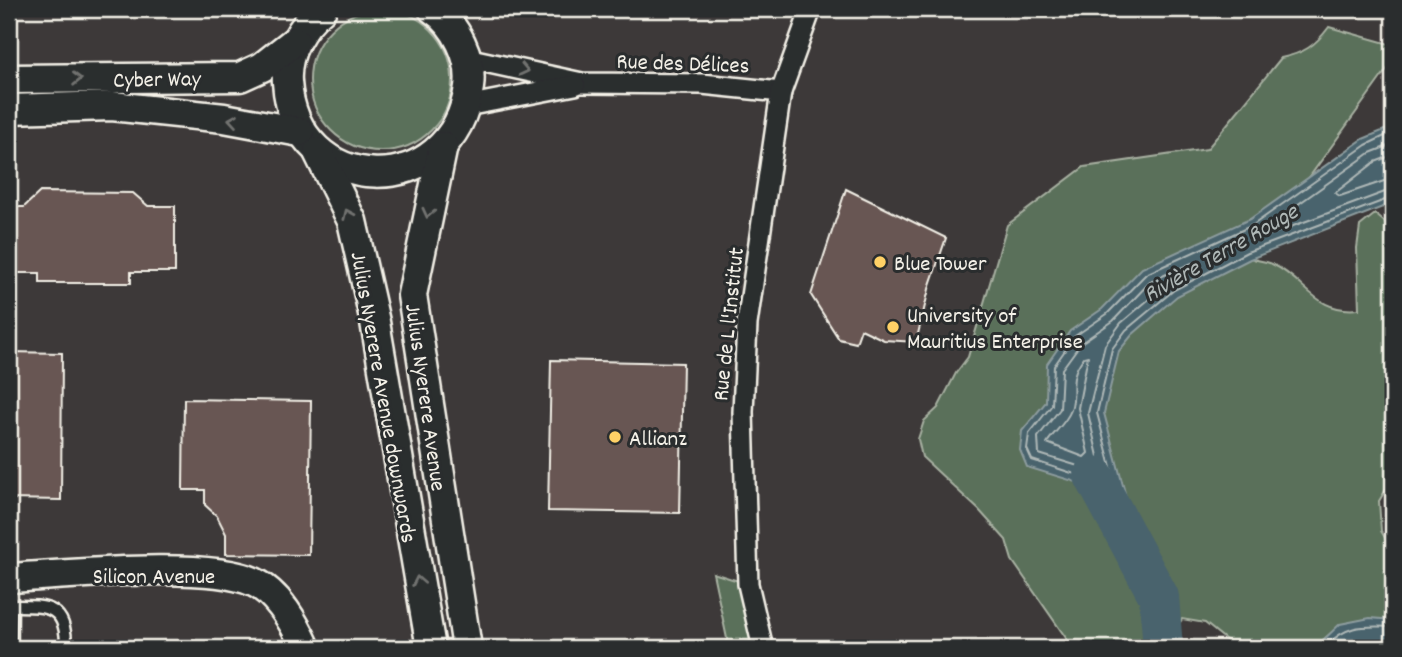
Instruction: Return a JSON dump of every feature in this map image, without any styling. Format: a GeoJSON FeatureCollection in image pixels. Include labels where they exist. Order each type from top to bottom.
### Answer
{"type":"FeatureCollection","features":[{"type":"Feature","properties":{"kind":"main road"},"geometry":{"type":"LineString","coordinates":[[295,41],[310,19],[322,9]]}},
{"type":"Feature","properties":{"kind":"main road"},"geometry":{"type":"LineString","coordinates":[[437,10],[456,33],[466,58],[470,82],[466,106],[457,128],[443,146]]}},
{"type":"Feature","properties":{"kind":"main road","name":"Cyber Way"},"geometry":{"type":"LineString","coordinates":[[9,79],[240,77],[262,67],[295,41]]}},
{"type":"Feature","properties":{"kind":"main road","name":"Julius Nyerere Avenue downwards"},"geometry":{"type":"LineString","coordinates":[[295,41],[286,71],[288,103],[352,221],[375,322],[431,648]]}},
{"type":"Feature","properties":{"kind":"main road","name":"Cyber Way"},"geometry":{"type":"LineString","coordinates":[[9,109],[112,106],[224,118],[309,142],[341,166],[368,174],[396,172],[421,163],[443,146]]}},
{"type":"Feature","properties":{"kind":"main road","name":"Julius Nyerere Avenue"},"geometry":{"type":"LineString","coordinates":[[443,146],[412,295],[467,648]]}},
{"type":"Feature","properties":{"kind":"main road","name":"Silicon Avenue"},"geometry":{"type":"LineString","coordinates":[[9,578],[169,571],[222,574],[254,582],[277,600],[306,648]]}},
{"type":"Feature","properties":{"kind":"street","name":"Rue de L l'Institut"},"geometry":{"type":"LineString","coordinates":[[763,648],[747,584],[743,412],[747,324],[781,92],[811,9]]}},
{"type":"Feature","properties":{"kind":"street","name":"Rue des Délices"},"geometry":{"type":"LineString","coordinates":[[466,58],[582,83],[702,84],[781,92]]}},
{"type":"Feature","properties":{"kind":"street","name":"Rue des Délices"},"geometry":{"type":"LineString","coordinates":[[466,106],[582,83]]}},
{"type":"Feature","properties":{"kind":"lane"},"geometry":{"type":"LineString","coordinates":[[10,648],[10,606],[48,607],[66,630],[66,648]]}},
{"type":"Feature","properties":{"kind":"green space"},"geometry":{"type":"Polygon","coordinates":[[[381,9],[408,14],[431,30],[447,53],[452,80],[447,107],[431,130],[408,146],[381,151],[354,146],[331,130],[315,107],[310,80],[315,53],[331,30],[354,14],[381,9]]]}},
{"type":"Feature","properties":{"kind":"green space"},"geometry":{"type":"Polygon","coordinates":[[[1329,27],[1393,45],[1393,61],[1251,258],[1270,263],[1284,271],[1331,306],[1359,309],[1357,248],[1360,226],[1375,214],[1393,229],[1393,478],[1379,501],[1381,531],[1393,551],[1393,620],[1369,619],[1350,623],[1332,632],[1315,648],[1236,648],[1205,623],[1182,619],[1177,628],[1184,648],[1068,648],[1066,638],[1012,560],[1006,540],[979,510],[922,457],[918,439],[924,421],[938,408],[956,373],[968,357],[1007,225],[1084,167],[1207,149],[1281,58],[1308,48],[1329,27]]]}},
{"type":"Feature","properties":{"kind":"green space"},"geometry":{"type":"Polygon","coordinates":[[[713,573],[748,584],[763,648],[729,648],[713,573]]]}},
{"type":"Feature","properties":{"kind":"water"},"geometry":{"type":"Polygon","coordinates":[[[1393,122],[1393,203],[1250,259],[1177,296],[1132,335],[1119,351],[1104,413],[1130,512],[1118,529],[1083,484],[1027,467],[1020,450],[1022,431],[1046,402],[1047,364],[1070,331],[1102,309],[1142,268],[1250,219],[1363,139],[1387,129],[1393,122]]]}},
{"type":"Feature","properties":{"kind":"water"},"geometry":{"type":"Polygon","coordinates":[[[1370,618],[1393,620],[1393,648],[1315,648],[1340,624],[1370,618]]]}},
{"type":"Feature","properties":{"kind":"building","name":"Blue Tower"},"geometry":{"type":"Polygon","coordinates":[[[846,189],[946,238],[930,285],[916,342],[884,340],[861,329],[856,343],[839,339],[811,295],[846,189]]]}},
{"type":"Feature","properties":{"kind":"building"},"geometry":{"type":"Polygon","coordinates":[[[40,192],[133,193],[148,206],[175,206],[175,272],[131,272],[131,283],[40,283],[40,273],[9,273],[9,207],[24,207],[40,192]]]}},
{"type":"Feature","properties":{"kind":"building"},"geometry":{"type":"Polygon","coordinates":[[[9,352],[62,353],[61,500],[9,499],[9,352]]]}},
{"type":"Feature","properties":{"kind":"building","name":"Allianz"},"geometry":{"type":"Polygon","coordinates":[[[551,360],[683,363],[680,513],[548,511],[551,360]]]}},
{"type":"Feature","properties":{"kind":"building"},"geometry":{"type":"Polygon","coordinates":[[[184,399],[311,401],[309,555],[226,554],[226,534],[217,516],[205,505],[205,490],[183,490],[184,399]]]}},
{"type":"Feature","properties":{"kind":"waterway","name":"Rivière Terre Rouge"},"geometry":{"type":"LineString","coordinates":[[1094,476],[1159,597],[1163,648]]}},
{"type":"Feature","properties":{"kind":"place","name":"Blue Tower"},"geometry":{"type":"Point","coordinates":[880,262]}},
{"type":"Feature","properties":{"kind":"place","name":"University of Mauritius Enterprise"},"geometry":{"type":"Point","coordinates":[893,327]}},
{"type":"Feature","properties":{"kind":"place","name":"Allianz"},"geometry":{"type":"Point","coordinates":[615,437]}}]}
